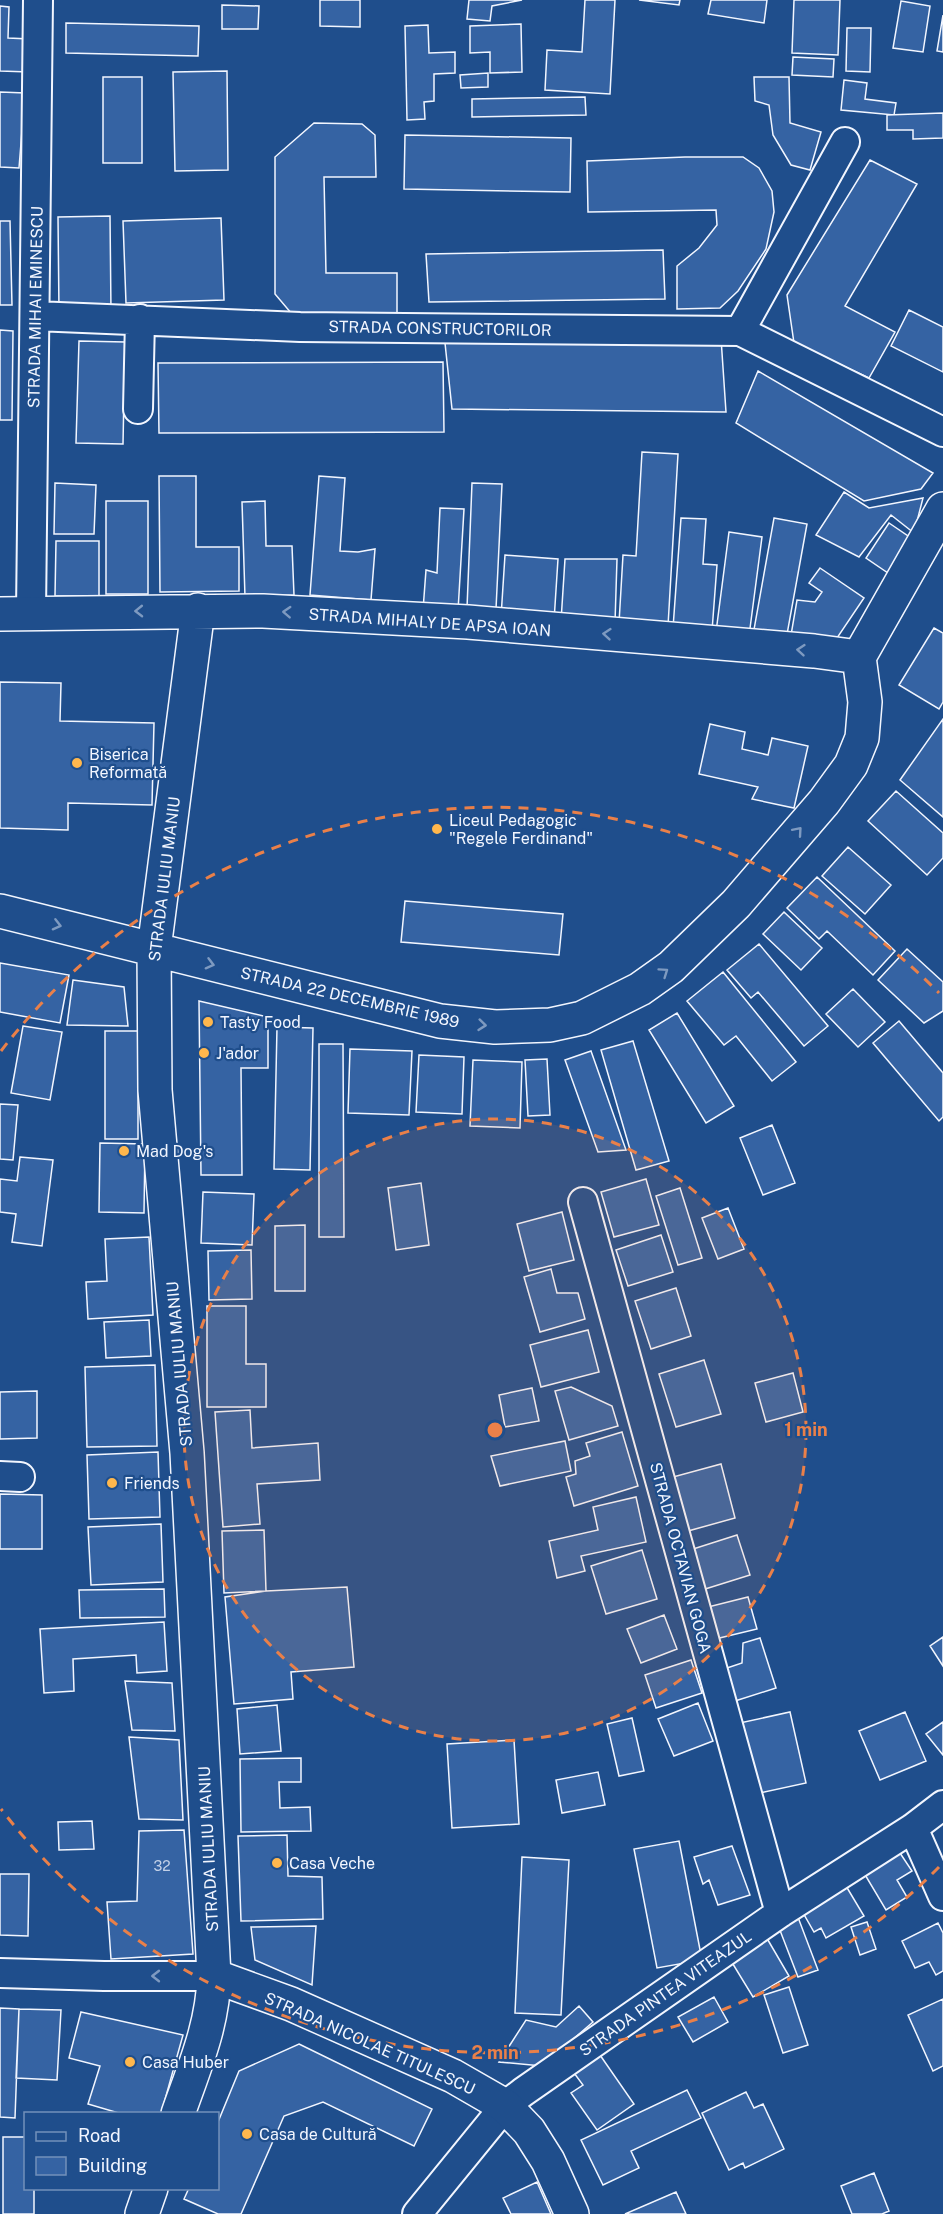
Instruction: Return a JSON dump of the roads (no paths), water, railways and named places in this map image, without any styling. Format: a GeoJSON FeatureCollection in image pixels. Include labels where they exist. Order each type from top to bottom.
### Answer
{"type":"FeatureCollection","features":[{"type":"Feature","properties":{"kind":"main road"},"geometry":{"type":"LineString","coordinates":[[859,657],[942,514]]}},
{"type":"Feature","properties":{"kind":"main road","name":"STRADA IULIU MANIU"},"geometry":{"type":"LineString","coordinates":[[179,2112],[210,2022],[214,1999],[214,1976],[187,1453],[155,1090],[154,949],[198,610]]}},
{"type":"Feature","properties":{"kind":"main road","name":"STRADA MIHALY DE APSA IOAN"},"geometry":{"type":"LineString","coordinates":[[16,614],[263,611],[468,622],[814,651],[859,657]]}},
{"type":"Feature","properties":{"kind":"main road","name":"STRADA 22 DECEMBRIE 1989"},"geometry":{"type":"LineString","coordinates":[[0,911],[440,1021],[495,1027],[550,1025],[582,1018],[640,989],[671,967],[736,904],[824,802],[851,765],[862,738],[865,702],[859,657]]}},
{"type":"Feature","properties":{"kind":"main road","name":"STRADA NICOLAE TITULESCU"},"geometry":{"type":"LineString","coordinates":[[214,1976],[291,2004],[453,2076],[504,2106],[528,2131],[541,2151],[572,2214]]}},
{"type":"Feature","properties":{"kind":"main road"},"geometry":{"type":"LineString","coordinates":[[142,2214],[150,2190]]}},
{"type":"Feature","properties":{"kind":"street","name":"STRADA MIHAI EMINESCU"},"geometry":{"type":"LineString","coordinates":[[16,614],[35,316],[38,0]]}},
{"type":"Feature","properties":{"kind":"street"},"geometry":{"type":"LineString","coordinates":[[740,331],[845,142]]}},
{"type":"Feature","properties":{"kind":"street","name":"STRADA CONSTRUCTORILOR"},"geometry":{"type":"LineString","coordinates":[[35,316],[300,327],[740,331],[943,432]]}},
{"type":"Feature","properties":{"kind":"street"},"geometry":{"type":"LineString","coordinates":[[138,409],[140,319]]}},
{"type":"Feature","properties":{"kind":"street","name":"STRADA OCTAVIAN GOGA"},"geometry":{"type":"LineString","coordinates":[[583,1202],[780,1913]]}},
{"type":"Feature","properties":{"kind":"street","name":"STRADA PINTEA VITEAZUL"},"geometry":{"type":"LineString","coordinates":[[417,2214],[504,2106],[780,1913],[913,1828],[943,1805]]}},
{"type":"Feature","properties":{"kind":"street"},"geometry":{"type":"LineString","coordinates":[[913,1828],[943,1896]]}},
{"type":"Feature","properties":{"kind":"street"},"geometry":{"type":"LineString","coordinates":[[0,1973],[214,1976]]}},
{"type":"Feature","properties":{"kind":"place","name":"Biserica Reformată"},"geometry":{"type":"Point","coordinates":[77,763]}},
{"type":"Feature","properties":{"kind":"place","name":"Liceul Pedagogic \"Regele Ferdinand\""},"geometry":{"type":"Point","coordinates":[437,829]}},
{"type":"Feature","properties":{"kind":"place","name":"Tasty Food"},"geometry":{"type":"Point","coordinates":[208,1022]}},
{"type":"Feature","properties":{"kind":"place","name":"J'ador"},"geometry":{"type":"Point","coordinates":[204,1053]}},
{"type":"Feature","properties":{"kind":"place","name":"Mad Dog's"},"geometry":{"type":"Point","coordinates":[124,1151]}},
{"type":"Feature","properties":{"kind":"place","name":"Friends"},"geometry":{"type":"Point","coordinates":[112,1483]}},
{"type":"Feature","properties":{"kind":"place","name":"Casa Veche"},"geometry":{"type":"Point","coordinates":[277,1863]}},
{"type":"Feature","properties":{"kind":"place","name":"Casa Huber"},"geometry":{"type":"Point","coordinates":[130,2062]}},
{"type":"Feature","properties":{"kind":"place","name":"Casa de Cultură"},"geometry":{"type":"Point","coordinates":[247,2134]}}]}
